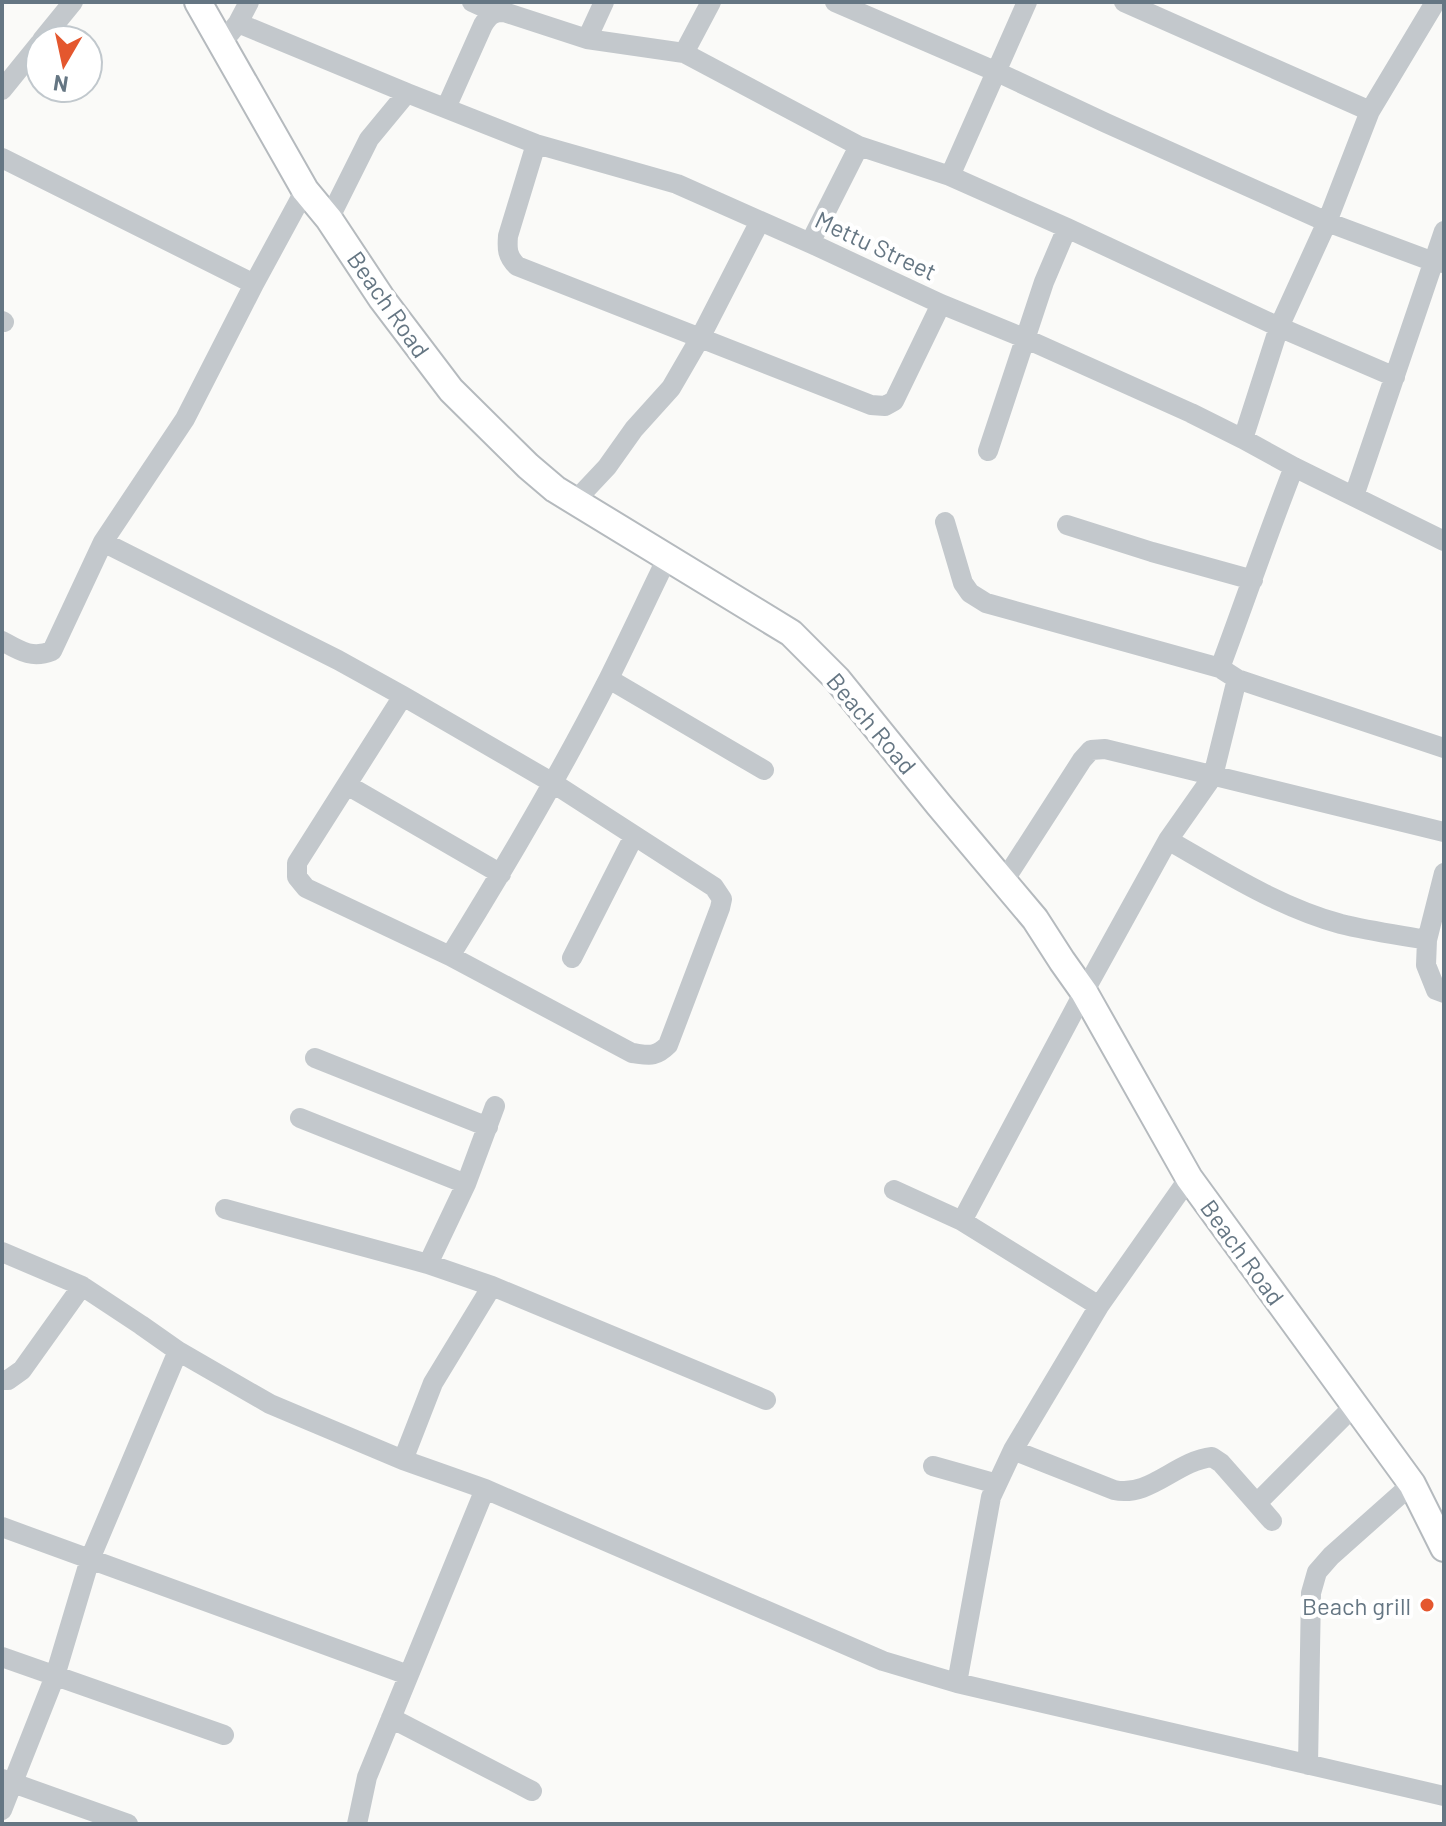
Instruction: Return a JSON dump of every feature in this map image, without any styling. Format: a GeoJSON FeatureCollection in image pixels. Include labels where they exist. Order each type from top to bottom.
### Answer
{"type":"FeatureCollection","features":[{"type":"Feature","properties":{"kind":"main road","name":"Beach Road"},"geometry":{"type":"LineString","coordinates":[[198,2],[230,33],[305,190],[451,390],[555,489],[791,633],[837,679],[1035,919],[1084,992],[1189,1178],[1412,1484],[1444,1548]]}},
{"type":"Feature","properties":{"kind":"street"},"geometry":{"type":"LineString","coordinates":[[55,24],[73,2]]}},
{"type":"Feature","properties":{"kind":"street"},"geometry":{"type":"LineString","coordinates":[[230,33],[249,2]]}},
{"type":"Feature","properties":{"kind":"street"},"geometry":{"type":"LineString","coordinates":[[472,2],[496,7],[587,39],[684,53],[859,146],[950,176],[1395,377]]}},
{"type":"Feature","properties":{"kind":"street"},"geometry":{"type":"LineString","coordinates":[[587,39],[604,2]]}},
{"type":"Feature","properties":{"kind":"street"},"geometry":{"type":"LineString","coordinates":[[684,53],[711,2]]}},
{"type":"Feature","properties":{"kind":"street"},"geometry":{"type":"LineString","coordinates":[[835,2],[1327,222],[1439,263]]}},
{"type":"Feature","properties":{"kind":"street"},"geometry":{"type":"LineString","coordinates":[[950,176],[1027,2]]}},
{"type":"Feature","properties":{"kind":"street"},"geometry":{"type":"LineString","coordinates":[[1124,2],[1370,111]]}},
{"type":"Feature","properties":{"kind":"street"},"geometry":{"type":"LineString","coordinates":[[1243,439],[1279,327],[1327,222],[1370,111],[1433,2]]}},
{"type":"Feature","properties":{"kind":"street"},"geometry":{"type":"LineString","coordinates":[[446,108],[483,25],[496,7]]}},
{"type":"Feature","properties":{"kind":"street","name":"Mettu Street"},"geometry":{"type":"LineString","coordinates":[[230,33],[407,93],[536,144],[677,184],[1243,439],[1444,541]]}},
{"type":"Feature","properties":{"kind":"street"},"geometry":{"type":"LineString","coordinates":[[2,90],[24,62]]}},
{"type":"Feature","properties":{"kind":"street"},"geometry":{"type":"LineString","coordinates":[[329,219],[369,139],[407,93]]}},
{"type":"Feature","properties":{"kind":"street"},"geometry":{"type":"LineString","coordinates":[[536,144],[508,236],[509,258],[517,266],[871,405],[885,406],[894,401],[941,304]]}},
{"type":"Feature","properties":{"kind":"street"},"geometry":{"type":"LineString","coordinates":[[810,243],[859,146]]}},
{"type":"Feature","properties":{"kind":"street"},"geometry":{"type":"LineString","coordinates":[[2,158],[254,284]]}},
{"type":"Feature","properties":{"kind":"street"},"geometry":{"type":"LineString","coordinates":[[2,641],[27,655],[52,651],[103,542],[185,419],[305,190]]}},
{"type":"Feature","properties":{"kind":"street"},"geometry":{"type":"LineString","coordinates":[[575,501],[671,388],[760,221]]}},
{"type":"Feature","properties":{"kind":"street"},"geometry":{"type":"LineString","coordinates":[[988,451],[1024,338],[1067,228]]}},
{"type":"Feature","properties":{"kind":"street"},"geometry":{"type":"LineString","coordinates":[[1354,496],[1439,263],[1444,231]]}},
{"type":"Feature","properties":{"kind":"street"},"geometry":{"type":"LineString","coordinates":[[962,1221],[1168,840],[1213,776],[1229,673],[1253,580],[1262,548],[1294,467]]}},
{"type":"Feature","properties":{"kind":"street"},"geometry":{"type":"LineString","coordinates":[[945,522],[963,583],[970,593],[986,603],[1229,673],[1444,748]]}},
{"type":"Feature","properties":{"kind":"street"},"geometry":{"type":"LineString","coordinates":[[1067,525],[1253,580]]}},
{"type":"Feature","properties":{"kind":"street"},"geometry":{"type":"LineString","coordinates":[[103,542],[403,696],[553,783],[714,887],[722,899],[720,908],[668,1045],[660,1053],[632,1053],[450,956],[306,888],[297,877],[297,863],[403,696]]}},
{"type":"Feature","properties":{"kind":"street"},"geometry":{"type":"LineString","coordinates":[[450,956],[553,783],[609,679],[668,556]]}},
{"type":"Feature","properties":{"kind":"street"},"geometry":{"type":"LineString","coordinates":[[609,679],[764,770]]}},
{"type":"Feature","properties":{"kind":"street"},"geometry":{"type":"LineString","coordinates":[[1004,881],[1091,750],[1105,749],[1444,832]]}},
{"type":"Feature","properties":{"kind":"street"},"geometry":{"type":"LineString","coordinates":[[347,785],[501,874]]}},
{"type":"Feature","properties":{"kind":"street"},"geometry":{"type":"LineString","coordinates":[[572,958],[634,836]]}},
{"type":"Feature","properties":{"kind":"street"},"geometry":{"type":"LineString","coordinates":[[1168,840],[1263,894],[1304,911],[1342,924],[1427,940]]}},
{"type":"Feature","properties":{"kind":"street"},"geometry":{"type":"LineString","coordinates":[[1444,873],[1427,940],[1426,965],[1436,990],[1444,993]]}},
{"type":"Feature","properties":{"kind":"street"},"geometry":{"type":"LineString","coordinates":[[315,1058],[488,1127]]}},
{"type":"Feature","properties":{"kind":"street"},"geometry":{"type":"LineString","coordinates":[[428,1264],[466,1184],[495,1106]]}},
{"type":"Feature","properties":{"kind":"street"},"geometry":{"type":"LineString","coordinates":[[300,1118],[466,1184]]}},
{"type":"Feature","properties":{"kind":"street"},"geometry":{"type":"LineString","coordinates":[[957,1683],[991,1497],[1013,1450],[1099,1306],[1189,1178]]}},
{"type":"Feature","properties":{"kind":"street"},"geometry":{"type":"LineString","coordinates":[[894,1190],[962,1221],[1099,1306]]}},
{"type":"Feature","properties":{"kind":"street"},"geometry":{"type":"LineString","coordinates":[[225,1209],[428,1264],[492,1286],[766,1400]]}},
{"type":"Feature","properties":{"kind":"street"},"geometry":{"type":"LineString","coordinates":[[2,1252],[82,1286],[178,1351],[270,1404],[403,1460],[485,1489],[883,1661],[957,1683],[1444,1796]]}},
{"type":"Feature","properties":{"kind":"street"},"geometry":{"type":"LineString","coordinates":[[2,1380],[8,1380],[22,1370],[82,1286]]}},
{"type":"Feature","properties":{"kind":"street"},"geometry":{"type":"LineString","coordinates":[[403,1460],[433,1383],[492,1286]]}},
{"type":"Feature","properties":{"kind":"street"},"geometry":{"type":"LineString","coordinates":[[2,1810],[7,1781],[55,1676],[90,1559],[178,1351]]}},
{"type":"Feature","properties":{"kind":"street"},"geometry":{"type":"LineString","coordinates":[[1257,1503],[1355,1405]]}},
{"type":"Feature","properties":{"kind":"street"},"geometry":{"type":"LineString","coordinates":[[1013,1450],[1125,1493],[1138,1491],[1196,1459],[1212,1457],[1221,1463],[1272,1521]]}},
{"type":"Feature","properties":{"kind":"street"},"geometry":{"type":"LineString","coordinates":[[933,1466],[997,1484]]}},
{"type":"Feature","properties":{"kind":"street"},"geometry":{"type":"LineString","coordinates":[[1308,1765],[1311,1593],[1317,1572],[1412,1484]]}},
{"type":"Feature","properties":{"kind":"street"},"geometry":{"type":"LineString","coordinates":[[357,1824],[367,1777],[485,1489]]}},
{"type":"Feature","properties":{"kind":"street"},"geometry":{"type":"LineString","coordinates":[[2,1527],[408,1675]]}},
{"type":"Feature","properties":{"kind":"street"},"geometry":{"type":"LineString","coordinates":[[2,1657],[224,1735]]}},
{"type":"Feature","properties":{"kind":"street"},"geometry":{"type":"LineString","coordinates":[[391,1718],[532,1791]]}},
{"type":"Feature","properties":{"kind":"street"},"geometry":{"type":"LineString","coordinates":[[7,1781],[128,1824]]}},
{"type":"Feature","properties":{"kind":"place","name":"Beach grill"},"geometry":{"type":"Point","coordinates":[1427,1605]}}]}
